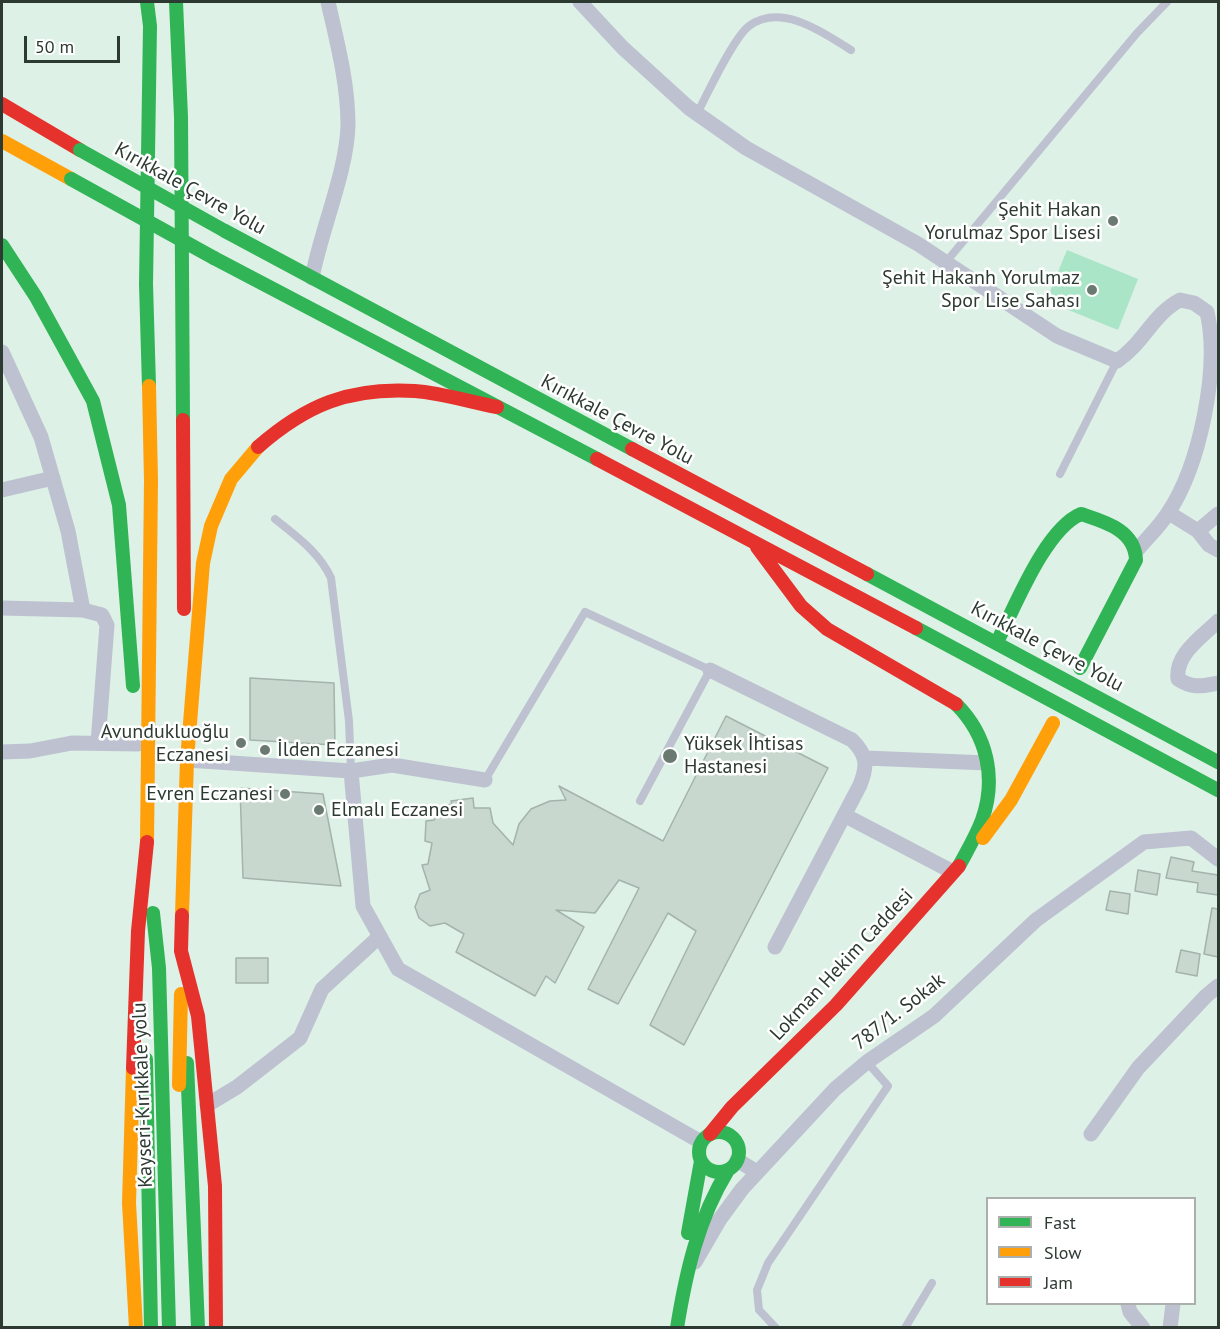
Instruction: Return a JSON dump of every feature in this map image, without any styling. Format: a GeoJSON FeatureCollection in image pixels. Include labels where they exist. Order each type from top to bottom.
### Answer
{"type":"FeatureCollection","features":[{"type":"Feature","properties":{"kind":"main road"},"geometry":{"type":"LineString","coordinates":[[136,1328],[129,1203],[138,931],[147,861],[151,481],[146,284],[150,26],[147,2]]}},
{"type":"Feature","properties":{"kind":"main road"},"geometry":{"type":"LineString","coordinates":[[176,2],[181,117],[187,760],[182,951],[198,1328]]}},
{"type":"Feature","properties":{"kind":"main road"},"geometry":{"type":"LineString","coordinates":[[2,95],[29,120]]}},
{"type":"Feature","properties":{"kind":"main road","name":"Kırıkkale Çevre Yolu"},"geometry":{"type":"LineString","coordinates":[[2,104],[225,231],[1218,762]]}},
{"type":"Feature","properties":{"kind":"main road"},"geometry":{"type":"LineString","coordinates":[[2,141],[214,258],[751,539],[1218,790]]}},
{"type":"Feature","properties":{"kind":"main road"},"geometry":{"type":"LineString","coordinates":[[2,245],[36,297],[93,401],[119,505],[147,861]]}},
{"type":"Feature","properties":{"kind":"main road"},"geometry":{"type":"LineString","coordinates":[[187,760],[203,563],[211,526],[231,479],[255,450],[297,415],[329,401],[350,395],[416,390],[497,406]]}},
{"type":"Feature","properties":{"kind":"main road"},"geometry":{"type":"LineString","coordinates":[[997,642],[1048,543],[1069,519],[1082,514],[1134,539],[1138,549],[1136,560],[1080,668]]}},
{"type":"Feature","properties":{"kind":"main road"},"geometry":{"type":"LineString","coordinates":[[751,539],[801,606],[827,629],[940,693],[967,713],[977,727],[990,779],[982,820],[956,869]]}},
{"type":"Feature","properties":{"kind":"main road"},"geometry":{"type":"LineString","coordinates":[[956,869],[1001,815],[1053,723]]}},
{"type":"Feature","properties":{"kind":"main road"},"geometry":{"type":"LineString","coordinates":[[987,763],[1009,768],[1031,762]]}},
{"type":"Feature","properties":{"kind":"main road","name":"Kayseri-Kırıkkale yolu"},"geometry":{"type":"LineString","coordinates":[[147,861],[159,968],[169,1328]]}},
{"type":"Feature","properties":{"kind":"main road","name":"Lokman Hekim Caddesi"},"geometry":{"type":"LineString","coordinates":[[753,1089],[836,1005],[956,869]]}},
{"type":"Feature","properties":{"kind":"main road"},"geometry":{"type":"LineString","coordinates":[[138,931],[144,999],[151,1328]]}},
{"type":"Feature","properties":{"kind":"main road"},"geometry":{"type":"LineString","coordinates":[[182,951],[198,1016],[215,1186],[216,1328]]}},
{"type":"Feature","properties":{"kind":"main road","name":"Kayseri-Kırıkkale yolu"},"geometry":{"type":"LineString","coordinates":[[182,951],[178,1163],[184,1328]]}},
{"type":"Feature","properties":{"kind":"main road"},"geometry":{"type":"LineString","coordinates":[[732,1165],[711,1171],[701,1161],[699,1155],[706,1138],[732,1107],[753,1089]]}},
{"type":"Feature","properties":{"kind":"main road"},"geometry":{"type":"LineString","coordinates":[[733,1138],[737,1120],[753,1089]]}},
{"type":"Feature","properties":{"kind":"main road"},"geometry":{"type":"LineString","coordinates":[[677,1328],[687,1264],[704,1213],[739,1151],[733,1138],[722,1132],[706,1138]]}},
{"type":"Feature","properties":{"kind":"main road"},"geometry":{"type":"LineString","coordinates":[[687,1264],[688,1231],[701,1161]]}},
{"type":"Feature","properties":{"kind":"street"},"geometry":{"type":"LineString","coordinates":[[312,278],[319,239],[340,170],[348,126],[344,72],[328,2]]}},
{"type":"Feature","properties":{"kind":"street"},"geometry":{"type":"LineString","coordinates":[[580,2],[624,48],[697,114],[746,148],[946,262],[1058,336],[1117,361],[1132,351],[1164,309],[1180,300],[1194,303],[1207,312],[1212,333],[1209,390],[1197,450],[1168,513],[1138,549]]}},
{"type":"Feature","properties":{"kind":"street"},"geometry":{"type":"LineString","coordinates":[[2,352],[41,436],[68,531],[83,610]]}},
{"type":"Feature","properties":{"kind":"street"},"geometry":{"type":"LineString","coordinates":[[2,490],[53,478]]}},
{"type":"Feature","properties":{"kind":"street"},"geometry":{"type":"LineString","coordinates":[[1168,513],[1198,531],[1218,550]]}},
{"type":"Feature","properties":{"kind":"street"},"geometry":{"type":"LineString","coordinates":[[1198,531],[1218,514]]}},
{"type":"Feature","properties":{"kind":"street"},"geometry":{"type":"LineString","coordinates":[[2,608],[83,610],[102,615],[107,625],[98,743]]}},
{"type":"Feature","properties":{"kind":"street"},"geometry":{"type":"LineString","coordinates":[[1218,621],[1181,659],[1177,667],[1178,678],[1187,685],[1197,687],[1218,683]]}},
{"type":"Feature","properties":{"kind":"street"},"geometry":{"type":"LineString","coordinates":[[710,670],[852,740],[866,758],[865,771],[844,815],[775,947]]}},
{"type":"Feature","properties":{"kind":"street"},"geometry":{"type":"LineString","coordinates":[[2,752],[30,752],[72,743],[138,744]]}},
{"type":"Feature","properties":{"kind":"street"},"geometry":{"type":"LineString","coordinates":[[866,758],[987,763]]}},
{"type":"Feature","properties":{"kind":"street"},"geometry":{"type":"LineString","coordinates":[[187,760],[351,771],[392,765],[484,780]]}},
{"type":"Feature","properties":{"kind":"street"},"geometry":{"type":"LineString","coordinates":[[351,771],[363,906],[398,969],[706,1138]]}},
{"type":"Feature","properties":{"kind":"street"},"geometry":{"type":"LineString","coordinates":[[844,815],[956,869]]}},
{"type":"Feature","properties":{"kind":"street","name":"787/1. Sokak"},"geometry":{"type":"LineString","coordinates":[[683,1282],[720,1219],[757,1172],[836,1089],[867,1062],[933,1016],[1036,920],[1144,842],[1191,838],[1218,859]]}},
{"type":"Feature","properties":{"kind":"street"},"geometry":{"type":"LineString","coordinates":[[207,1105],[237,1087],[300,1038],[322,989],[380,936]]}},
{"type":"Feature","properties":{"kind":"street"},"geometry":{"type":"LineString","coordinates":[[1091,1134],[1138,1068],[1218,986]]}},
{"type":"Feature","properties":{"kind":"street"},"geometry":{"type":"LineString","coordinates":[[732,1165],[757,1172]]}},
{"type":"Feature","properties":{"kind":"street"},"geometry":{"type":"LineString","coordinates":[[1128,1305],[1143,1328]]}},
{"type":"Feature","properties":{"kind":"street"},"geometry":{"type":"LineString","coordinates":[[1170,1328],[1173,1305]]}},
{"type":"Feature","properties":{"kind":"lane"},"geometry":{"type":"LineString","coordinates":[[946,262],[1129,42],[1167,2]]}},
{"type":"Feature","properties":{"kind":"lane"},"geometry":{"type":"LineString","coordinates":[[697,114],[749,26],[771,18],[793,20],[818,29],[851,50]]}},
{"type":"Feature","properties":{"kind":"lane"},"geometry":{"type":"LineString","coordinates":[[1060,474],[1117,361]]}},
{"type":"Feature","properties":{"kind":"lane"},"geometry":{"type":"LineString","coordinates":[[275,519],[310,548],[324,564],[331,578],[345,679],[351,771]]}},
{"type":"Feature","properties":{"kind":"lane"},"geometry":{"type":"LineString","coordinates":[[484,780],[585,612],[710,670],[639,801]]}},
{"type":"Feature","properties":{"kind":"lane"},"geometry":{"type":"LineString","coordinates":[[776,1328],[759,1310],[757,1290],[768,1263],[888,1086],[867,1062]]}},
{"type":"Feature","properties":{"kind":"lane"},"geometry":{"type":"LineString","coordinates":[[904,1328],[932,1283]]}},
{"type":"Feature","properties":{"kind":"green space","name":"Şehit Hakanh Yorulmaz Spor Lise Sahası"},"geometry":{"type":"Polygon","coordinates":[[[1067,250],[1138,279],[1118,330],[1046,301],[1067,250]]]}},
{"type":"Feature","properties":{"kind":"building"},"geometry":{"type":"Polygon","coordinates":[[[250,678],[334,683],[335,745],[250,740],[250,678]]]}},
{"type":"Feature","properties":{"kind":"building"},"geometry":{"type":"Polygon","coordinates":[[[726,716],[828,768],[684,1045],[650,1025],[696,931],[668,913],[618,1004],[588,989],[639,888],[619,880],[595,913],[556,910],[584,927],[555,983],[546,976],[535,996],[456,952],[464,934],[445,923],[430,926],[419,918],[415,907],[420,894],[430,890],[422,865],[428,864],[432,843],[425,841],[426,821],[434,820],[443,806],[452,804],[451,801],[473,798],[474,808],[490,808],[493,823],[513,845],[519,824],[531,809],[550,801],[566,800],[559,786],[663,841],[726,716]]]}},
{"type":"Feature","properties":{"kind":"building"},"geometry":{"type":"Polygon","coordinates":[[[240,788],[323,794],[341,886],[243,878],[240,788]]]}},
{"type":"Feature","properties":{"kind":"building"},"geometry":{"type":"Polygon","coordinates":[[[1171,857],[1194,862],[1192,871],[1218,875],[1218,895],[1197,892],[1198,883],[1166,878],[1171,857]]]}},
{"type":"Feature","properties":{"kind":"building"},"geometry":{"type":"Polygon","coordinates":[[[1138,870],[1160,874],[1157,895],[1135,891],[1138,870]]]}},
{"type":"Feature","properties":{"kind":"building"},"geometry":{"type":"Polygon","coordinates":[[[1110,891],[1130,894],[1128,914],[1106,910],[1110,891]]]}},
{"type":"Feature","properties":{"kind":"building"},"geometry":{"type":"Polygon","coordinates":[[[1212,908],[1218,909],[1218,957],[1204,954],[1212,908]]]}},
{"type":"Feature","properties":{"kind":"building"},"geometry":{"type":"Polygon","coordinates":[[[1181,950],[1200,954],[1197,976],[1176,972],[1181,950]]]}},
{"type":"Feature","properties":{"kind":"building"},"geometry":{"type":"Polygon","coordinates":[[[236,958],[268,958],[268,983],[236,983],[236,958]]]}},
{"type":"Feature","properties":{"kind":"traffic: fast"},"geometry":{"type":"LineString","coordinates":[[147,2],[150,26],[146,284],[149,386]]}},
{"type":"Feature","properties":{"kind":"traffic: fast"},"geometry":{"type":"LineString","coordinates":[[176,2],[181,117],[183,420]]}},
{"type":"Feature","properties":{"kind":"traffic: fast"},"geometry":{"type":"LineString","coordinates":[[80,150],[225,231]]}},
{"type":"Feature","properties":{"kind":"traffic: fast"},"geometry":{"type":"LineString","coordinates":[[71,179],[214,258]]}},
{"type":"Feature","properties":{"kind":"traffic: fast"},"geometry":{"type":"LineString","coordinates":[[225,231],[632,449]]}},
{"type":"Feature","properties":{"kind":"traffic: fast"},"geometry":{"type":"LineString","coordinates":[[2,245],[36,297],[93,401],[119,505],[133,686]]}},
{"type":"Feature","properties":{"kind":"traffic: fast"},"geometry":{"type":"LineString","coordinates":[[214,258],[597,459]]}},
{"type":"Feature","properties":{"kind":"traffic: fast"},"geometry":{"type":"LineString","coordinates":[[997,642],[1043,552],[1055,535],[1068,522],[1081,514],[1109,524],[1124,534],[1130,541],[1136,560],[1080,668]]}},
{"type":"Feature","properties":{"kind":"traffic: fast"},"geometry":{"type":"LineString","coordinates":[[867,574],[1218,762]]}},
{"type":"Feature","properties":{"kind":"traffic: fast"},"geometry":{"type":"LineString","coordinates":[[916,628],[1218,790]]}},
{"type":"Feature","properties":{"kind":"traffic: fast"},"geometry":{"type":"LineString","coordinates":[[956,704],[967,716],[982,743],[989,773],[989,789],[982,820],[959,866]]}},
{"type":"Feature","properties":{"kind":"traffic: fast"},"geometry":{"type":"LineString","coordinates":[[153,913],[159,968],[169,1328]]}},
{"type":"Feature","properties":{"kind":"traffic: fast"},"geometry":{"type":"LineString","coordinates":[[146,1059],[151,1328]]}},
{"type":"Feature","properties":{"kind":"traffic: fast"},"geometry":{"type":"LineString","coordinates":[[187,1063],[198,1328]]}},
{"type":"Feature","properties":{"kind":"traffic: fast"},"geometry":{"type":"LineString","coordinates":[[719,1132],[733,1138],[739,1152],[733,1166],[719,1172],[705,1166],[699,1152],[705,1138],[719,1132]]}},
{"type":"Feature","properties":{"kind":"traffic: fast"},"geometry":{"type":"LineString","coordinates":[[688,1233],[701,1161]]}},
{"type":"Feature","properties":{"kind":"traffic: fast"},"geometry":{"type":"LineString","coordinates":[[677,1328],[701,1227],[728,1170]]}},
{"type":"Feature","properties":{"kind":"traffic: slow"},"geometry":{"type":"LineString","coordinates":[[2,141],[71,179]]}},
{"type":"Feature","properties":{"kind":"traffic: slow"},"geometry":{"type":"LineString","coordinates":[[147,842],[151,481],[149,386]]}},
{"type":"Feature","properties":{"kind":"traffic: slow"},"geometry":{"type":"LineString","coordinates":[[182,915],[187,760],[203,563],[211,526],[231,479],[258,447]]}},
{"type":"Feature","properties":{"kind":"traffic: slow"},"geometry":{"type":"LineString","coordinates":[[983,838],[1011,800],[1053,723]]}},
{"type":"Feature","properties":{"kind":"traffic: slow"},"geometry":{"type":"LineString","coordinates":[[179,1085],[181,994]]}},
{"type":"Feature","properties":{"kind":"traffic: slow"},"geometry":{"type":"LineString","coordinates":[[133,1068],[129,1203],[136,1328]]}},
{"type":"Feature","properties":{"kind":"traffic: jam"},"geometry":{"type":"LineString","coordinates":[[2,104],[80,150]]}},
{"type":"Feature","properties":{"kind":"traffic: jam"},"geometry":{"type":"LineString","coordinates":[[258,447],[276,432],[311,410],[349,396],[369,392],[425,392],[497,407]]}},
{"type":"Feature","properties":{"kind":"traffic: jam"},"geometry":{"type":"LineString","coordinates":[[183,420],[184,609]]}},
{"type":"Feature","properties":{"kind":"traffic: jam"},"geometry":{"type":"LineString","coordinates":[[632,449],[867,574]]}},
{"type":"Feature","properties":{"kind":"traffic: jam"},"geometry":{"type":"LineString","coordinates":[[597,459],[916,628]]}},
{"type":"Feature","properties":{"kind":"traffic: jam"},"geometry":{"type":"LineString","coordinates":[[757,547],[801,606],[827,629],[956,704]]}},
{"type":"Feature","properties":{"kind":"traffic: jam"},"geometry":{"type":"LineString","coordinates":[[133,1068],[138,931],[147,842]]}},
{"type":"Feature","properties":{"kind":"traffic: jam"},"geometry":{"type":"LineString","coordinates":[[710,1134],[732,1107],[836,1005],[959,866]]}},
{"type":"Feature","properties":{"kind":"traffic: jam"},"geometry":{"type":"LineString","coordinates":[[182,915],[181,951],[198,1016],[215,1186],[216,1328]]}},
{"type":"Feature","properties":{"kind":"place","name":"Şehit Hakan Yorulmaz Spor Lisesi"},"geometry":{"type":"Point","coordinates":[1113,221]}},
{"type":"Feature","properties":{"kind":"place","name":"Şehit Hakanh Yorulmaz Spor Lise Sahası"},"geometry":{"type":"Point","coordinates":[1092,290]}},
{"type":"Feature","properties":{"kind":"place","name":"Avundukluoğlu Eczanesi"},"geometry":{"type":"Point","coordinates":[241,743]}},
{"type":"Feature","properties":{"kind":"place","name":"İlden Eczanesi"},"geometry":{"type":"Point","coordinates":[265,750]}},
{"type":"Feature","properties":{"kind":"place","name":"Yüksek İhtisas Hastanesi"},"geometry":{"type":"Point","coordinates":[670,756]}},
{"type":"Feature","properties":{"kind":"place","name":"Evren Eczanesi"},"geometry":{"type":"Point","coordinates":[285,794]}},
{"type":"Feature","properties":{"kind":"place","name":"Elmalı Eczanesi"},"geometry":{"type":"Point","coordinates":[319,810]}}]}
